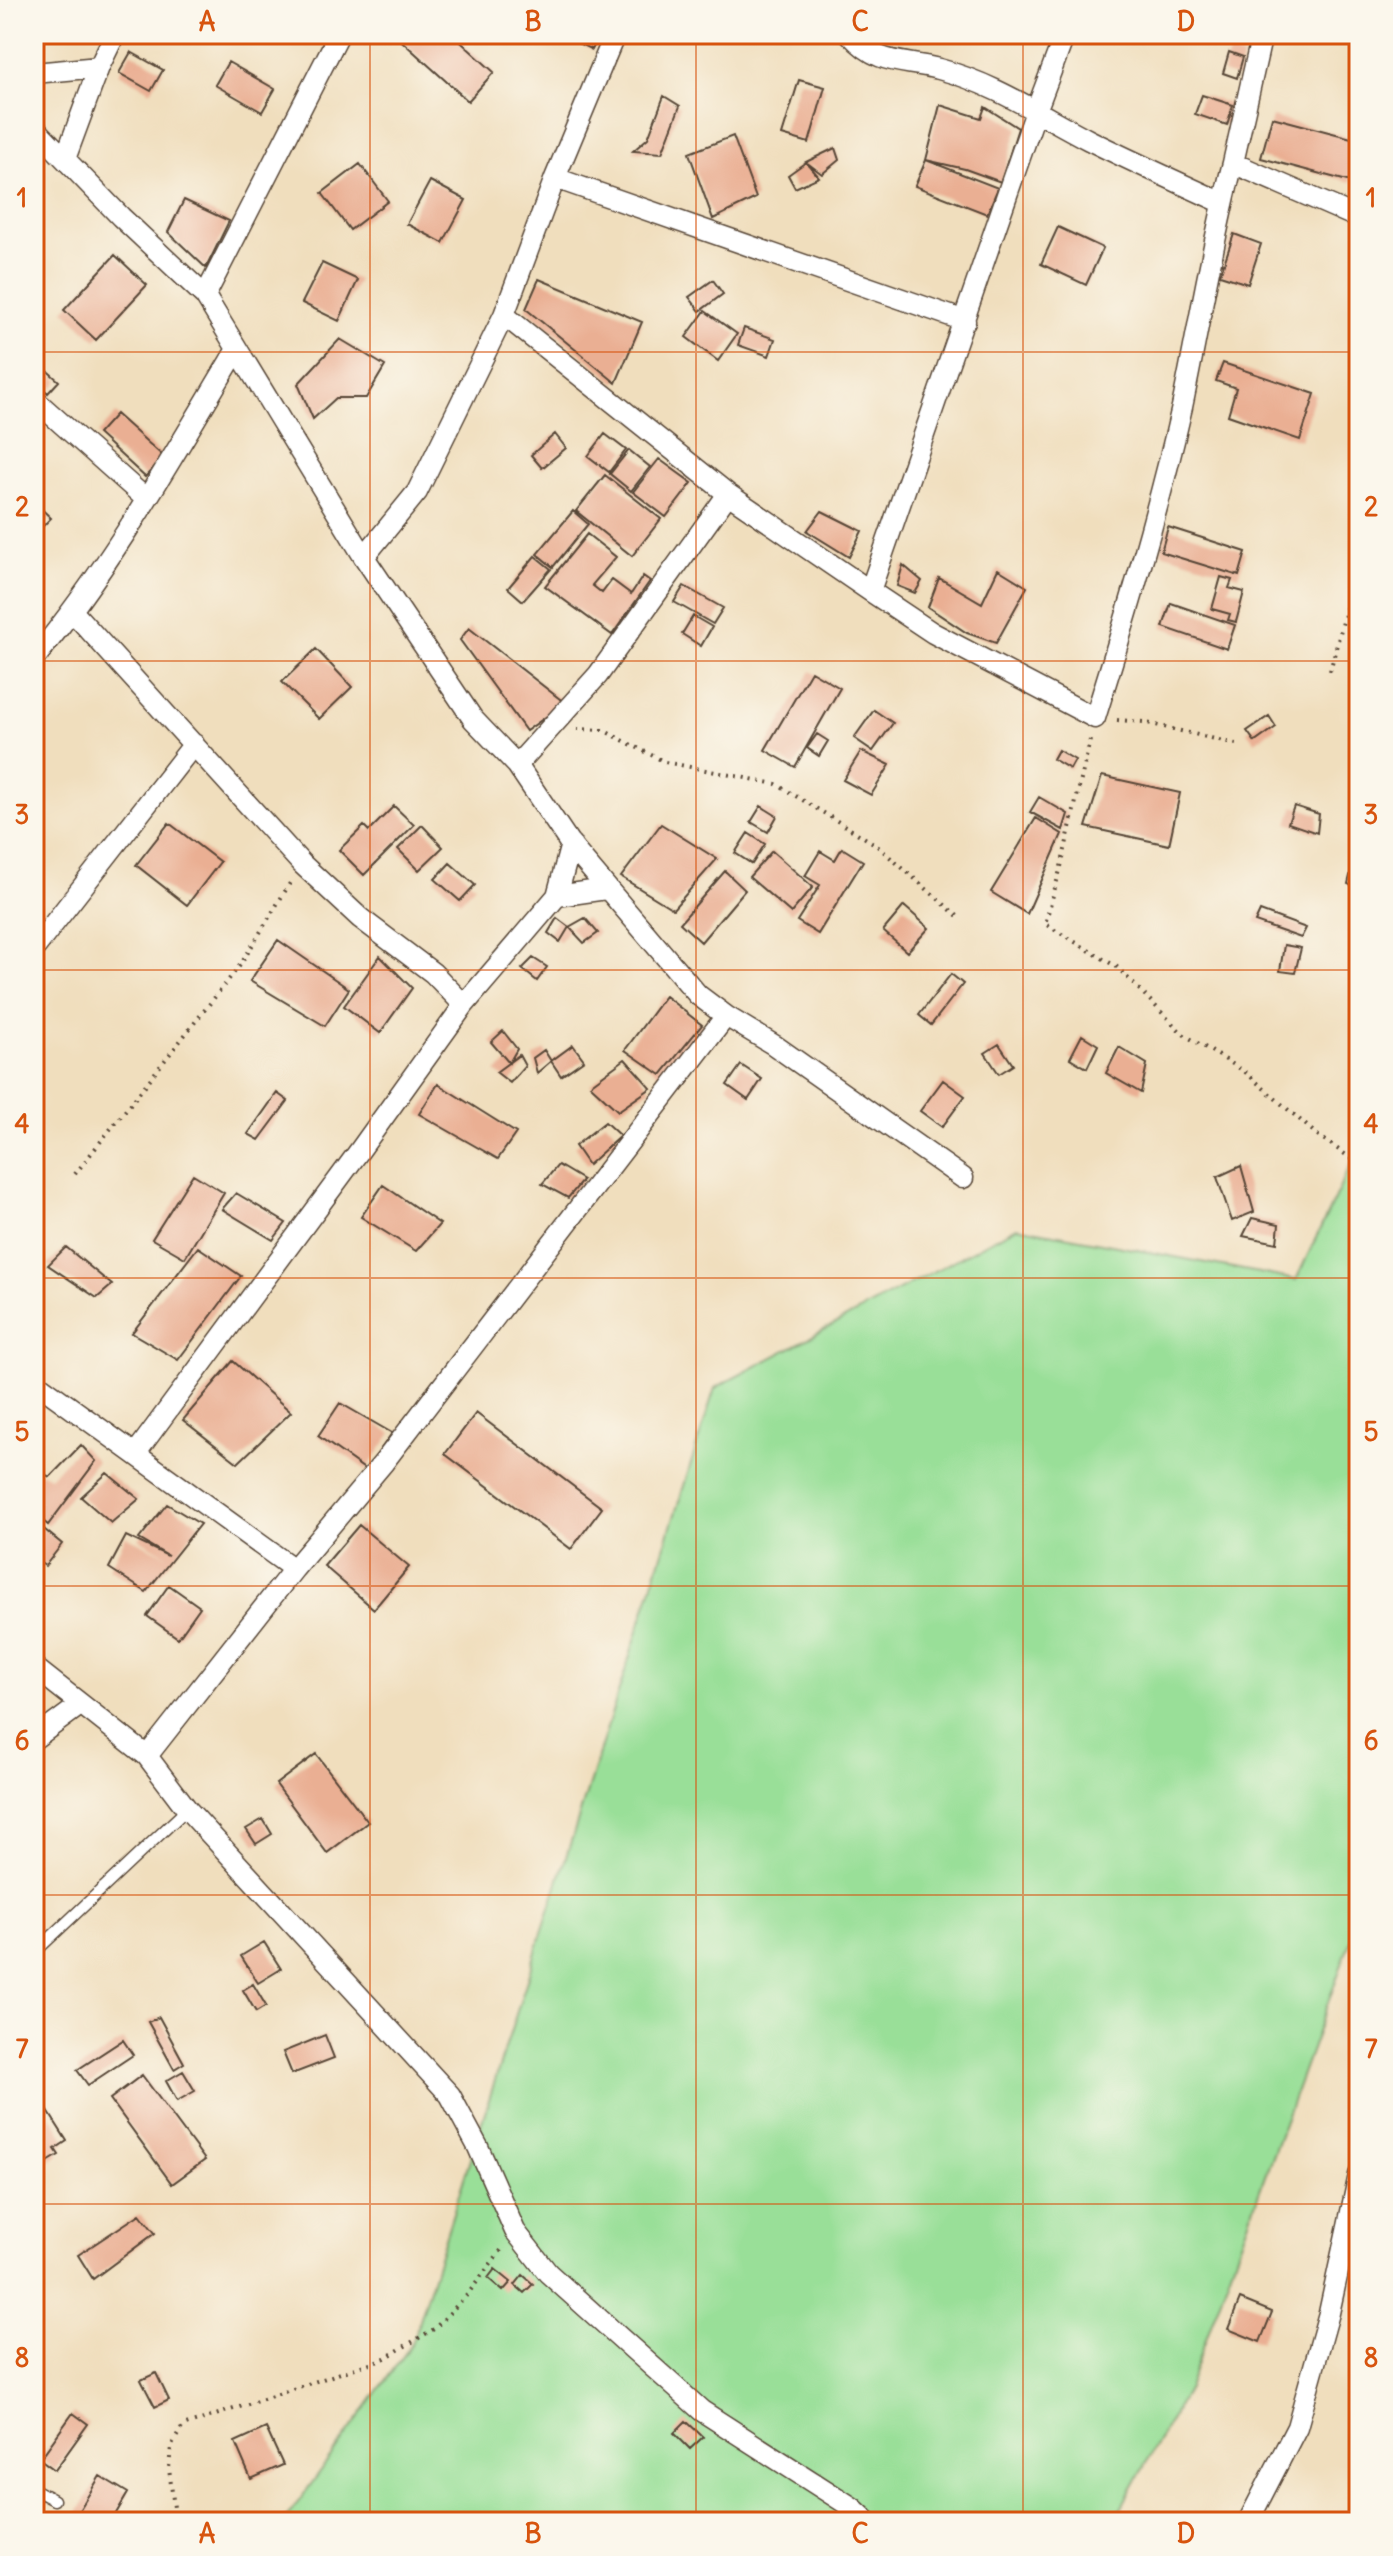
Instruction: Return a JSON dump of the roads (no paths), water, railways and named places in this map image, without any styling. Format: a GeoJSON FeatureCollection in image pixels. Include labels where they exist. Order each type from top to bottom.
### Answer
{"type":"FeatureCollection","features":[{"type":"Feature","properties":{"kind":"street"},"geometry":{"type":"LineString","coordinates":[[65,159],[99,67],[115,34]]}},
{"type":"Feature","properties":{"kind":"street"},"geometry":{"type":"LineString","coordinates":[[205,296],[339,34]]}},
{"type":"Feature","properties":{"kind":"street"},"geometry":{"type":"LineString","coordinates":[[364,557],[417,492],[504,315],[555,178],[615,34]]}},
{"type":"Feature","properties":{"kind":"street"},"geometry":{"type":"LineString","coordinates":[[850,34],[860,45],[889,61],[938,68],[995,88],[1091,141],[1223,203]]}},
{"type":"Feature","properties":{"kind":"street"},"geometry":{"type":"LineString","coordinates":[[870,591],[1065,34]]}},
{"type":"Feature","properties":{"kind":"street"},"geometry":{"type":"LineString","coordinates":[[504,315],[728,494],[870,591],[933,633],[1095,718],[1154,524],[1262,34]]}},
{"type":"Feature","properties":{"kind":"street"},"geometry":{"type":"LineString","coordinates":[[34,73],[99,67]]}},
{"type":"Feature","properties":{"kind":"street"},"geometry":{"type":"LineString","coordinates":[[34,127],[121,217],[205,296],[364,557],[473,719],[517,765],[606,889],[698,995],[963,1178]]}},
{"type":"Feature","properties":{"kind":"street"},"geometry":{"type":"LineString","coordinates":[[1233,163],[1359,218]]}},
{"type":"Feature","properties":{"kind":"street"},"geometry":{"type":"LineString","coordinates":[[555,178],[965,321]]}},
{"type":"Feature","properties":{"kind":"street"},"geometry":{"type":"LineString","coordinates":[[34,659],[73,612],[236,351]]}},
{"type":"Feature","properties":{"kind":"street"},"geometry":{"type":"LineString","coordinates":[[34,399],[146,499]]}},
{"type":"Feature","properties":{"kind":"street"},"geometry":{"type":"LineString","coordinates":[[517,765],[598,675],[728,494]]}},
{"type":"Feature","properties":{"kind":"street"},"geometry":{"type":"LineString","coordinates":[[73,612],[302,864],[360,918],[433,973],[464,1005]]}},
{"type":"Feature","properties":{"kind":"street"},"geometry":{"type":"LineString","coordinates":[[34,949],[194,744]]}},
{"type":"Feature","properties":{"kind":"street"},"geometry":{"type":"LineString","coordinates":[[136,1453],[464,1005],[557,896],[571,844]]}},
{"type":"Feature","properties":{"kind":"street"},"geometry":{"type":"LineString","coordinates":[[557,896],[606,889]]}},
{"type":"Feature","properties":{"kind":"street"},"geometry":{"type":"LineString","coordinates":[[147,1756],[294,1569],[384,1462],[726,1016]]}},
{"type":"Feature","properties":{"kind":"street"},"geometry":{"type":"LineString","coordinates":[[34,1381],[294,1569]]}},
{"type":"Feature","properties":{"kind":"street"},"geometry":{"type":"LineString","coordinates":[[34,1667],[147,1756],[187,1809],[450,2095],[478,2147],[515,2231],[548,2273],[702,2411],[853,2508],[868,2522]]}},
{"type":"Feature","properties":{"kind":"street"},"geometry":{"type":"LineString","coordinates":[[34,1739],[80,1705]]}},
{"type":"Feature","properties":{"kind":"street"},"geometry":{"type":"LineString","coordinates":[[1248,2522],[1297,2427],[1329,2313],[1359,2175]]}},
{"type":"Feature","properties":{"kind":"lane"},"geometry":{"type":"LineString","coordinates":[[34,1953],[187,1809]]}},
{"type":"Feature","properties":{"kind":"lane"},"geometry":{"type":"LineString","coordinates":[[34,2489],[54,2500]]}}]}
